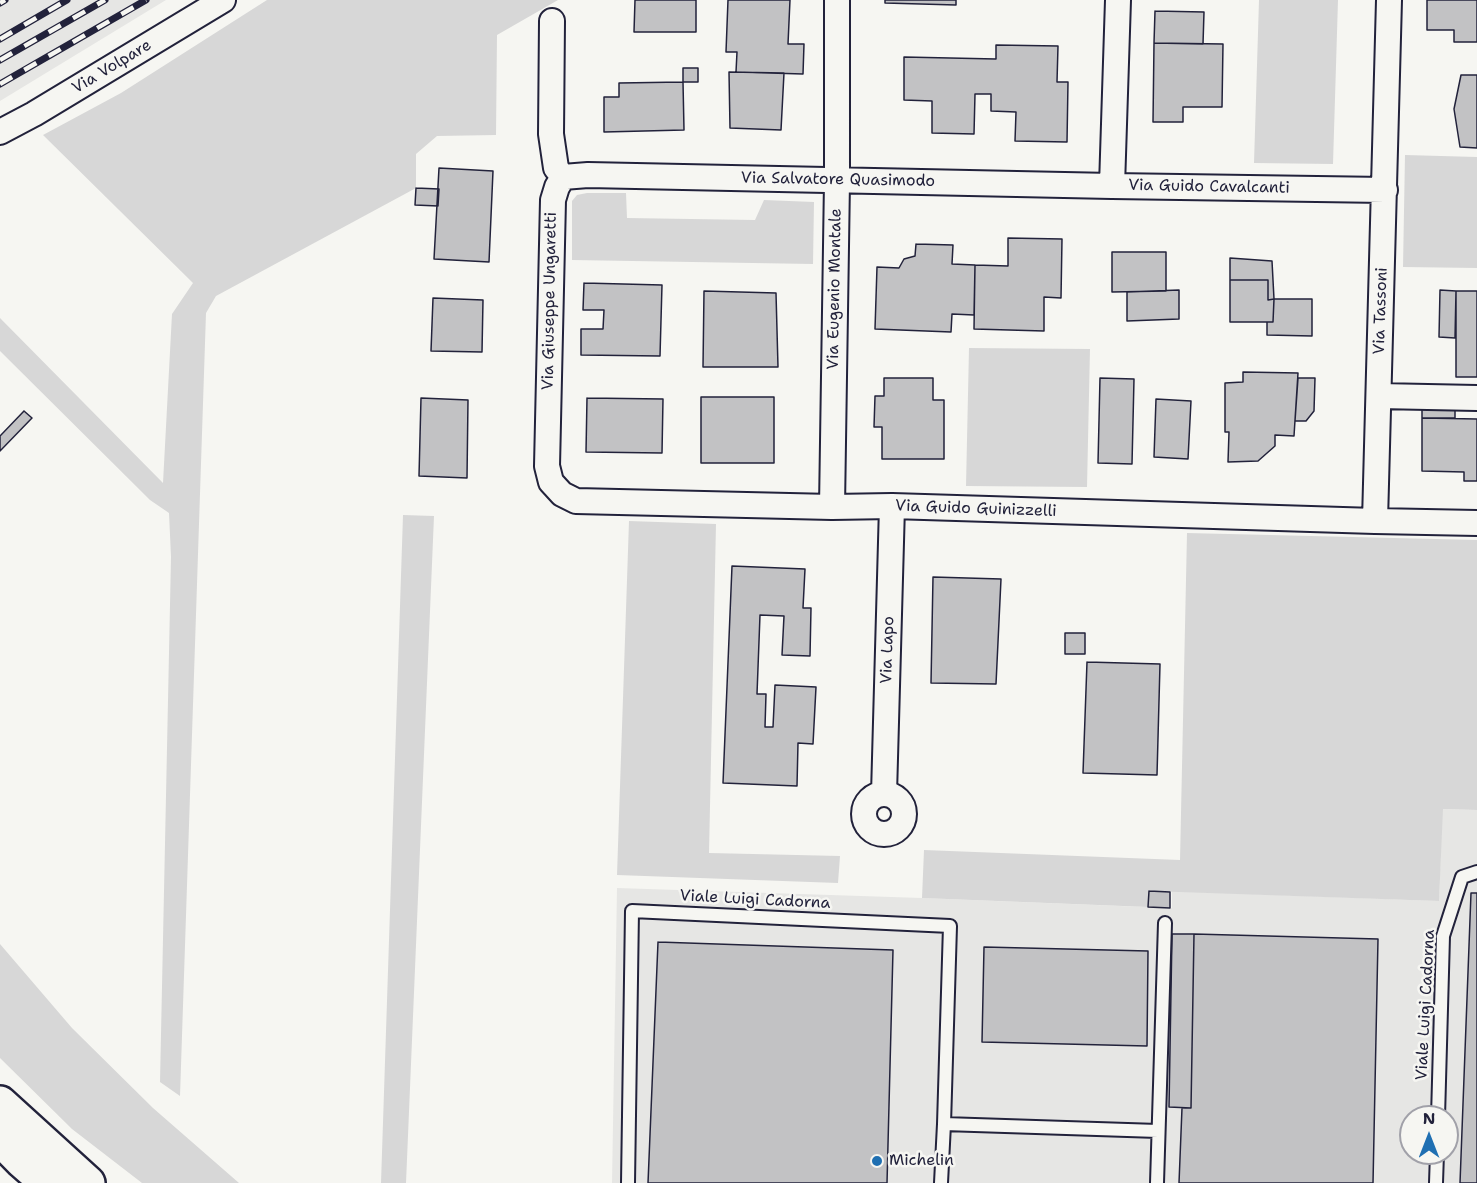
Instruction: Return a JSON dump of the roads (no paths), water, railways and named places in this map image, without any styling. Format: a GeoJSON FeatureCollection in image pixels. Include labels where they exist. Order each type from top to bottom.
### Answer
{"type":"FeatureCollection","features":[{"type":"Feature","properties":{"kind":"main road"},"geometry":{"type":"LineString","coordinates":[[0,1103],[88,1183]]}},
{"type":"Feature","properties":{"kind":"main road"},"geometry":{"type":"LineString","coordinates":[[0,1139],[47,1183]]}},
{"type":"Feature","properties":{"kind":"street","name":"Via Volpare"},"geometry":{"type":"LineString","coordinates":[[0,132],[34,114],[223,0]]}},
{"type":"Feature","properties":{"kind":"street","name":"Via Eugenio Montale"},"geometry":{"type":"LineString","coordinates":[[832,507],[837,0]]}},
{"type":"Feature","properties":{"kind":"street","name":"Via Guido Cavalcanti"},"geometry":{"type":"LineString","coordinates":[[1118,0],[1112,186],[1384,190]]}},
{"type":"Feature","properties":{"kind":"street","name":"Via Tassoni"},"geometry":{"type":"LineString","coordinates":[[1376,521],[1389,0]]}},
{"type":"Feature","properties":{"kind":"street"},"geometry":{"type":"LineString","coordinates":[[552,21],[551,134],[556,168],[563,177]]}},
{"type":"Feature","properties":{"kind":"street","name":"Via Salvatore Quasimodo"},"geometry":{"type":"LineString","coordinates":[[563,177],[588,175],[1112,186]]}},
{"type":"Feature","properties":{"kind":"street","name":"Via Giuseppe Ungaretti"},"geometry":{"type":"LineString","coordinates":[[563,177],[553,200],[547,465],[551,482],[562,494],[576,501]]}},
{"type":"Feature","properties":{"kind":"street"},"geometry":{"type":"LineString","coordinates":[[1379,396],[1477,398]]}},
{"type":"Feature","properties":{"kind":"street","name":"Via Guido Guinizzelli"},"geometry":{"type":"LineString","coordinates":[[576,501],[832,507],[892,506],[1376,521]]}},
{"type":"Feature","properties":{"kind":"street","name":"Via Lapo"},"geometry":{"type":"LineString","coordinates":[[884,794],[892,506]]}},
{"type":"Feature","properties":{"kind":"street"},"geometry":{"type":"LineString","coordinates":[[1376,521],[1477,523]]}},
{"type":"Feature","properties":{"kind":"lane","name":"Viale Luigi Cadorna"},"geometry":{"type":"LineString","coordinates":[[1438,1105],[1443,936],[1462,877],[1477,872]]}},
{"type":"Feature","properties":{"kind":"lane","name":"Viale Luigi Cadorna"},"geometry":{"type":"LineString","coordinates":[[628,1183],[632,911],[950,926],[940,1183]]}},
{"type":"Feature","properties":{"kind":"lane"},"geometry":{"type":"LineString","coordinates":[[1157,1183],[1165,923]]}},
{"type":"Feature","properties":{"kind":"lane"},"geometry":{"type":"LineString","coordinates":[[944,1124],[1158,1131]]}},
{"type":"Feature","properties":{"kind":"lane"},"geometry":{"type":"LineString","coordinates":[[1436,1183],[1437,1165]]}},
{"type":"Feature","properties":{"kind":"railway"},"geometry":{"type":"LineString","coordinates":[[0,3],[5,0]]}},
{"type":"Feature","properties":{"kind":"railway"},"geometry":{"type":"LineString","coordinates":[[0,39],[67,0]]}},
{"type":"Feature","properties":{"kind":"railway"},"geometry":{"type":"LineString","coordinates":[[0,60],[105,0]]}},
{"type":"Feature","properties":{"kind":"railway"},"geometry":{"type":"LineString","coordinates":[[0,84],[146,0]]}},
{"type":"Feature","properties":{"kind":"place","name":"Michelin"},"geometry":{"type":"Point","coordinates":[877,1161]}}]}
